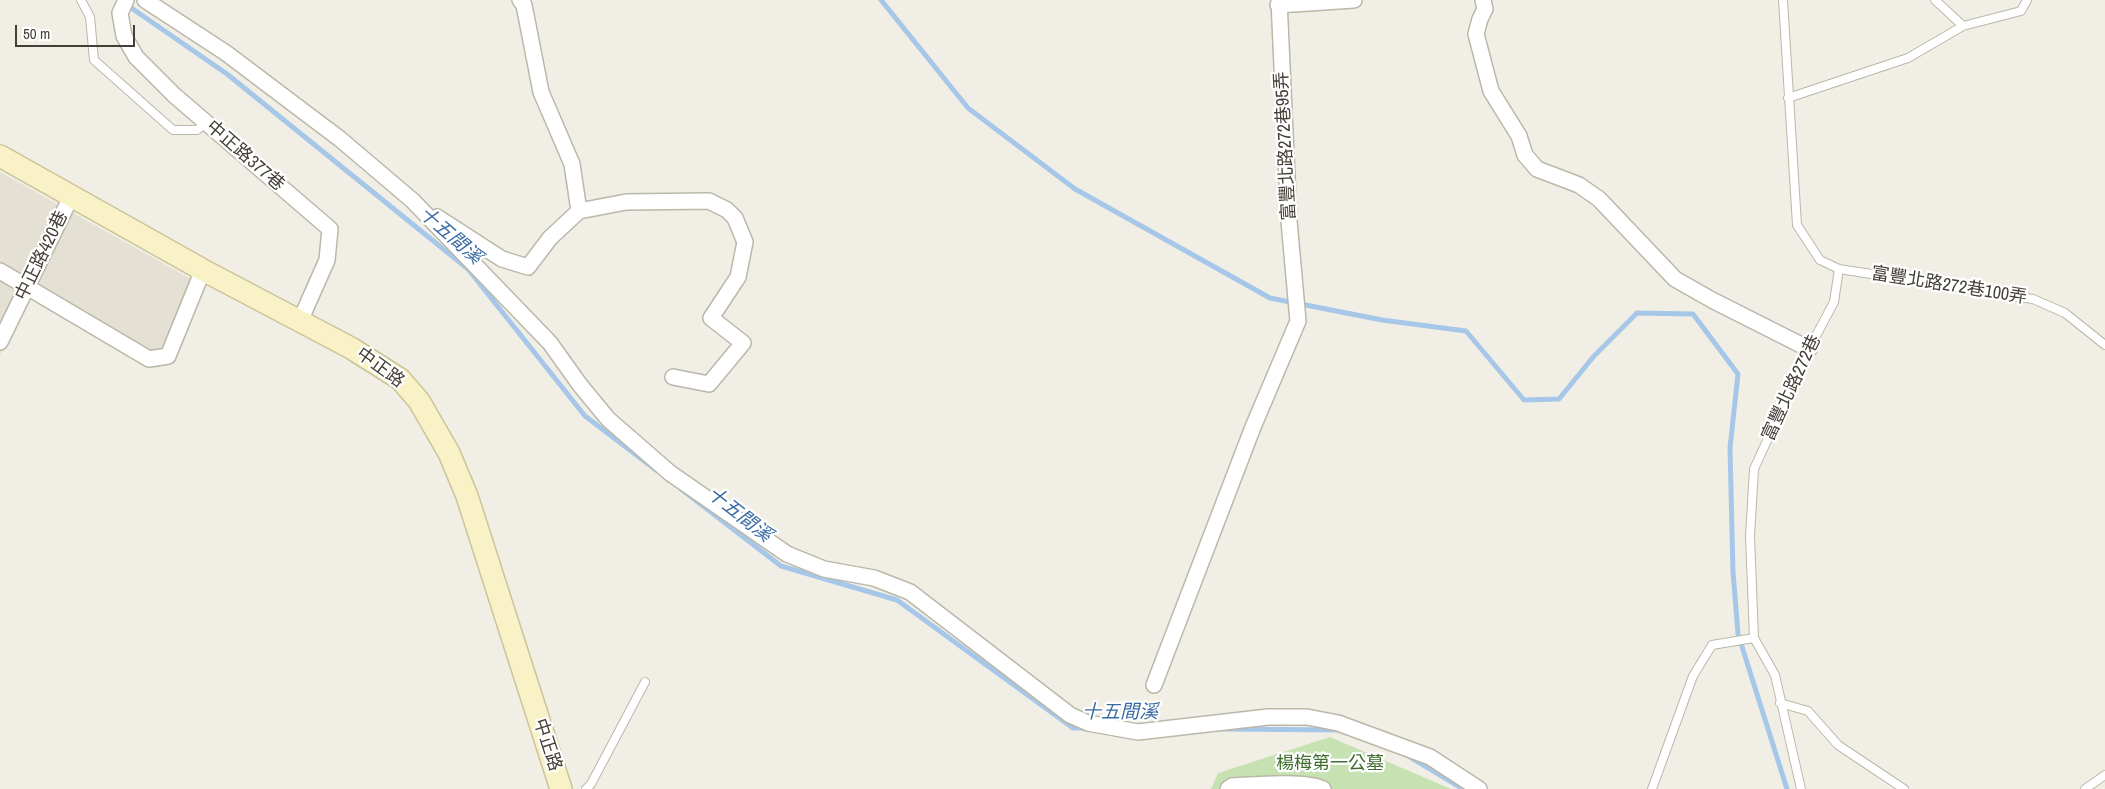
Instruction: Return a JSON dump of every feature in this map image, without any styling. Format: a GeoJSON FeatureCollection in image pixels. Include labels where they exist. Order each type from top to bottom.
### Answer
{"type":"FeatureCollection","features":[{"type":"Feature","properties":{"kind":"street","name":"中正路377巷"},"geometry":{"type":"LineString","coordinates":[[126,0],[120,13],[124,36],[136,57],[174,95],[330,229],[327,260],[300,320]]}},
{"type":"Feature","properties":{"kind":"street"},"geometry":{"type":"LineString","coordinates":[[145,0],[226,54],[340,139],[413,200],[502,259],[528,267],[550,238],[578,211],[626,202],[702,200],[717,204],[735,218],[745,242],[738,277],[711,318],[744,343],[709,384],[673,377]]}},
{"type":"Feature","properties":{"kind":"street"},"geometry":{"type":"LineString","coordinates":[[520,0],[524,5],[541,92],[572,164],[578,211]]}},
{"type":"Feature","properties":{"kind":"street"},"geometry":{"type":"LineString","coordinates":[[1278,2],[1354,0]]}},
{"type":"Feature","properties":{"kind":"street"},"geometry":{"type":"LineString","coordinates":[[1484,0],[1485,9],[1476,34],[1492,91],[1519,136],[1526,155],[1537,169],[1579,185],[1599,199],[1675,279],[1809,349]]}},
{"type":"Feature","properties":{"kind":"street","name":"富豐北路272巷95弄"},"geometry":{"type":"LineString","coordinates":[[1154,685],[1253,427],[1298,321],[1289,221],[1278,2]]}},
{"type":"Feature","properties":{"kind":"street","name":"中正路"},"geometry":{"type":"LineString","coordinates":[[0,156],[203,270],[351,348],[400,379],[419,401],[449,453],[467,496],[561,789]]}},
{"type":"Feature","properties":{"kind":"street","name":"中正路420巷"},"geometry":{"type":"LineString","coordinates":[[0,342],[71,197]]}},
{"type":"Feature","properties":{"kind":"street"},"geometry":{"type":"LineString","coordinates":[[413,200],[550,343],[580,385],[608,419],[670,473],[787,554],[824,569],[874,578],[910,592],[1070,715],[1088,723],[1138,732],[1268,717],[1307,717],[1338,723],[1430,757],[1479,789]]}},
{"type":"Feature","properties":{"kind":"street"},"geometry":{"type":"LineString","coordinates":[[0,271],[149,359],[168,356],[203,270]]}},
{"type":"Feature","properties":{"kind":"street"},"geometry":{"type":"LineString","coordinates":[[1228,789],[1232,786],[1263,784],[1297,785],[1323,789]]}},
{"type":"Feature","properties":{"kind":"lane"},"geometry":{"type":"LineString","coordinates":[[81,0],[90,17],[94,60],[173,130],[197,130],[206,123]]}},
{"type":"Feature","properties":{"kind":"lane"},"geometry":{"type":"LineString","coordinates":[[1783,0],[1797,225],[1820,260],[1839,269]]}},
{"type":"Feature","properties":{"kind":"lane"},"geometry":{"type":"LineString","coordinates":[[1935,0],[1964,26]]}},
{"type":"Feature","properties":{"kind":"lane"},"geometry":{"type":"LineString","coordinates":[[1788,98],[1908,58],[1964,26],[2022,11],[2027,0]]}},
{"type":"Feature","properties":{"kind":"lane","name":"富豐北路272巷"},"geometry":{"type":"LineString","coordinates":[[1800,789],[1775,675],[1752,638],[1750,536],[1754,470],[1809,349],[1834,302],[1839,269]]}},
{"type":"Feature","properties":{"kind":"lane","name":"富豐北路272巷100弄"},"geometry":{"type":"LineString","coordinates":[[1839,269],[2033,299],[2066,313],[2105,345]]}},
{"type":"Feature","properties":{"kind":"lane"},"geometry":{"type":"LineString","coordinates":[[1652,789],[1694,676],[1712,645],[1752,638]]}},
{"type":"Feature","properties":{"kind":"lane"},"geometry":{"type":"LineString","coordinates":[[586,789],[591,784],[644,682]]}},
{"type":"Feature","properties":{"kind":"lane"},"geometry":{"type":"LineString","coordinates":[[1780,703],[1808,711],[1838,745],[1904,789]]}},
{"type":"Feature","properties":{"kind":"lane"},"geometry":{"type":"LineString","coordinates":[[2085,789],[2105,774]]}},
{"type":"Feature","properties":{"kind":"shaded area"},"geometry":{"type":"Polygon","coordinates":[[[0,172],[205,287],[158,369],[30,297],[0,355],[0,172]]]}},
{"type":"Feature","properties":{"kind":"green space","name":"楊梅第一公墓"},"geometry":{"type":"Polygon","coordinates":[[[1330,737],[1451,789],[1211,789],[1218,773],[1330,737]]]}},
{"type":"Feature","properties":{"kind":"waterway"},"geometry":{"type":"LineString","coordinates":[[881,0],[968,108],[1075,189],[1270,298],[1382,320],[1466,331],[1524,400],[1559,399],[1594,356],[1637,313],[1693,314],[1738,374],[1730,448],[1733,572],[1738,634],[1787,789]]}},
{"type":"Feature","properties":{"kind":"waterway","name":"十五間溪"},"geometry":{"type":"LineString","coordinates":[[127,5],[227,74],[468,269],[585,416],[656,470]]}},
{"type":"Feature","properties":{"kind":"waterway","name":"十五間溪"},"geometry":{"type":"LineString","coordinates":[[681,489],[781,566],[897,600],[1073,728],[1087,728]]}},
{"type":"Feature","properties":{"kind":"waterway","name":"十五間溪"},"geometry":{"type":"LineString","coordinates":[[1223,729],[1339,730]]}},
{"type":"Feature","properties":{"kind":"waterway","name":"十五間溪"},"geometry":{"type":"LineString","coordinates":[[1410,757],[1463,789]]}}]}
